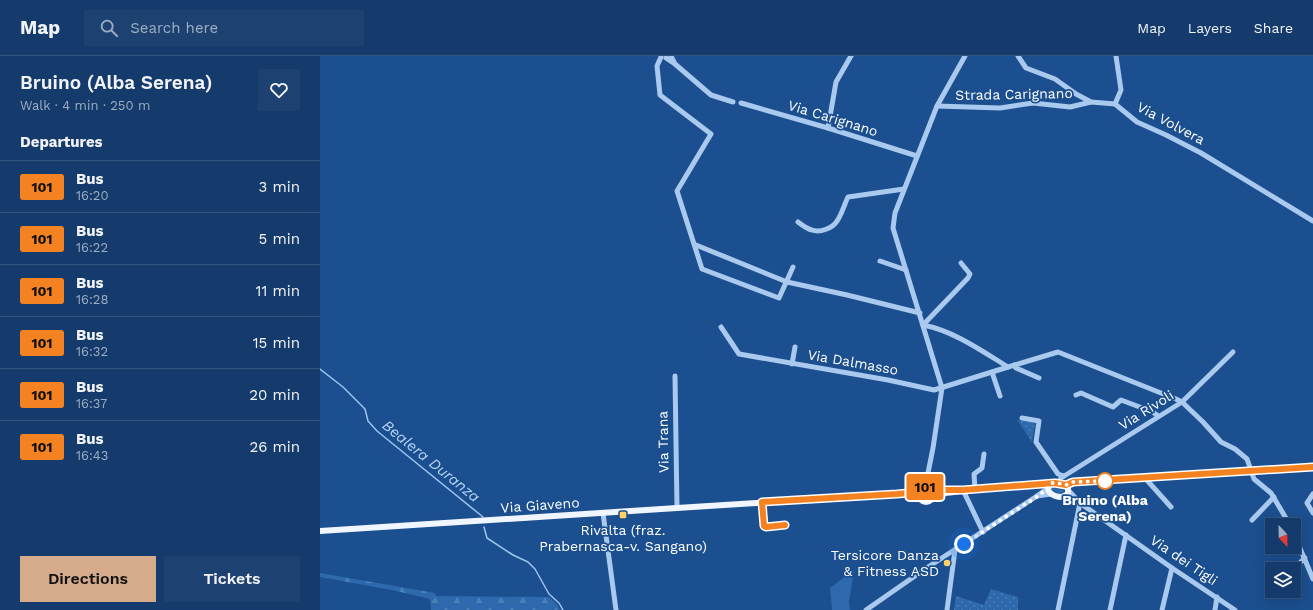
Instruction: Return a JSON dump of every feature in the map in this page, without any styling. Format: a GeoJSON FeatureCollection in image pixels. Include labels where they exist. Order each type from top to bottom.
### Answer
{"type":"FeatureCollection","features":[{"type":"Feature","properties":{"kind":"main road"},"geometry":{"type":"LineString","coordinates":[[924,491],[922,500],[926,502],[931,501],[938,494],[975,488],[1027,485],[1068,488],[1080,482],[1313,467]]}},
{"type":"Feature","properties":{"kind":"main road"},"geometry":{"type":"LineString","coordinates":[[1052,487],[1055,496],[1062,497],[1066,495],[1068,488]]}},
{"type":"Feature","properties":{"kind":"main road"},"geometry":{"type":"LineString","coordinates":[[924,491],[963,490]]}},
{"type":"Feature","properties":{"kind":"main road","name":"Via Giaveno"},"geometry":{"type":"LineString","coordinates":[[320,532],[924,491]]}},
{"type":"Feature","properties":{"kind":"main road"},"geometry":{"type":"LineString","coordinates":[[924,491],[934,497]]}},
{"type":"Feature","properties":{"kind":"street"},"geometry":{"type":"LineString","coordinates":[[828,128],[836,82],[851,56]]}},
{"type":"Feature","properties":{"kind":"street"},"geometry":{"type":"LineString","coordinates":[[924,491],[933,448],[942,388],[893,228],[896,212],[904,189],[937,106],[966,56]]}},
{"type":"Feature","properties":{"kind":"street","name":"Via Volvera"},"geometry":{"type":"LineString","coordinates":[[1018,56],[1026,68],[1054,79],[1091,102],[1115,104],[1138,122],[1201,153],[1313,221]]}},
{"type":"Feature","properties":{"kind":"street"},"geometry":{"type":"LineString","coordinates":[[1115,104],[1122,90],[1116,56]]}},
{"type":"Feature","properties":{"kind":"street"},"geometry":{"type":"LineString","coordinates":[[733,102],[711,95],[665,57],[657,66],[660,95],[711,134],[677,192],[693,243],[696,245],[702,269],[779,298],[793,268]]}},
{"type":"Feature","properties":{"kind":"street","name":"Strada Carignano"},"geometry":{"type":"LineString","coordinates":[[937,106],[1000,108],[1033,103],[1070,107],[1091,102]]}},
{"type":"Feature","properties":{"kind":"street","name":"Via Carignano"},"geometry":{"type":"LineString","coordinates":[[741,103],[917,156]]}},
{"type":"Feature","properties":{"kind":"street"},"geometry":{"type":"LineString","coordinates":[[798,222],[812,231],[826,229],[838,221],[848,197],[904,189]]}},
{"type":"Feature","properties":{"kind":"street"},"geometry":{"type":"LineString","coordinates":[[696,245],[787,282],[920,313]]}},
{"type":"Feature","properties":{"kind":"street"},"geometry":{"type":"LineString","coordinates":[[880,261],[906,270]]}},
{"type":"Feature","properties":{"kind":"street"},"geometry":{"type":"LineString","coordinates":[[923,325],[968,278],[970,274],[961,263]]}},
{"type":"Feature","properties":{"kind":"street"},"geometry":{"type":"LineString","coordinates":[[923,325],[935,327],[958,338],[1008,367]]}},
{"type":"Feature","properties":{"kind":"street","name":"Via Dalmasso"},"geometry":{"type":"LineString","coordinates":[[721,327],[739,354],[888,380],[934,390],[1058,352],[1176,398],[1182,402],[1222,442],[1235,449],[1247,459],[1254,479],[1271,493],[1286,518]]}},
{"type":"Feature","properties":{"kind":"street"},"geometry":{"type":"LineString","coordinates":[[792,364],[795,347]]}},
{"type":"Feature","properties":{"kind":"street","name":"Via Rivoli"},"geometry":{"type":"LineString","coordinates":[[866,610],[1052,487],[1064,476],[1182,402],[1233,352]]}},
{"type":"Feature","properties":{"kind":"street"},"geometry":{"type":"LineString","coordinates":[[1014,365],[1016,368],[1039,378]]}},
{"type":"Feature","properties":{"kind":"street"},"geometry":{"type":"LineString","coordinates":[[992,372],[1000,396]]}},
{"type":"Feature","properties":{"kind":"street","name":"Via Trana"},"geometry":{"type":"LineString","coordinates":[[675,376],[677,508]]}},
{"type":"Feature","properties":{"kind":"street"},"geometry":{"type":"LineString","coordinates":[[1076,395],[1081,394],[1113,406],[1121,400],[1153,412],[1158,416]]}},
{"type":"Feature","properties":{"kind":"street"},"geometry":{"type":"LineString","coordinates":[[1022,418],[1039,421],[1036,442],[1058,474],[1064,476],[1068,488]]}},
{"type":"Feature","properties":{"kind":"street"},"geometry":{"type":"LineString","coordinates":[[975,488],[974,474],[982,468],[984,454]]}},
{"type":"Feature","properties":{"kind":"street"},"geometry":{"type":"LineString","coordinates":[[1145,478],[1171,507]]}},
{"type":"Feature","properties":{"kind":"street","name":"Via dei Tigli"},"geometry":{"type":"LineString","coordinates":[[1068,488],[1080,503]]}},
{"type":"Feature","properties":{"kind":"street"},"geometry":{"type":"LineString","coordinates":[[963,490],[983,532]]}},
{"type":"Feature","properties":{"kind":"street"},"geometry":{"type":"LineString","coordinates":[[1313,494],[1307,503],[1313,513]]}},
{"type":"Feature","properties":{"kind":"street","name":"Via dei Tigli"},"geometry":{"type":"LineString","coordinates":[[1062,497],[1080,503],[1172,568],[1235,610]]}},
{"type":"Feature","properties":{"kind":"street"},"geometry":{"type":"LineString","coordinates":[[1252,520],[1274,497]]}},
{"type":"Feature","properties":{"kind":"street"},"geometry":{"type":"LineString","coordinates":[[762,502],[764,526],[785,525]]}},
{"type":"Feature","properties":{"kind":"street"},"geometry":{"type":"LineString","coordinates":[[1058,610],[1080,503]]}},
{"type":"Feature","properties":{"kind":"street"},"geometry":{"type":"LineString","coordinates":[[603,513],[616,610]]}},
{"type":"Feature","properties":{"kind":"street"},"geometry":{"type":"LineString","coordinates":[[1110,610],[1126,535]]}},
{"type":"Feature","properties":{"kind":"street"},"geometry":{"type":"LineString","coordinates":[[947,610],[955,550]]}},
{"type":"Feature","properties":{"kind":"street"},"geometry":{"type":"LineString","coordinates":[[1301,551],[1313,578]]}},
{"type":"Feature","properties":{"kind":"street"},"geometry":{"type":"LineString","coordinates":[[1300,562],[1304,558]]}},
{"type":"Feature","properties":{"kind":"street"},"geometry":{"type":"LineString","coordinates":[[1162,610],[1172,568]]}},
{"type":"Feature","properties":{"kind":"street"},"geometry":{"type":"LineString","coordinates":[[1214,610],[1217,598]]}},
{"type":"Feature","properties":{"kind":"green space"},"geometry":{"type":"Polygon","coordinates":[[[1017,420],[1035,423],[1032,442],[1017,420]]]}},
{"type":"Feature","properties":{"kind":"green space"},"geometry":{"type":"Polygon","coordinates":[[[1052,486],[1061,488],[1064,492],[1056,492],[1051,489],[1052,486]]]}},
{"type":"Feature","properties":{"kind":"green space"},"geometry":{"type":"Polygon","coordinates":[[[854,570],[849,602],[850,610],[832,610],[830,588],[854,570]]]}},
{"type":"Feature","properties":{"kind":"green space"},"geometry":{"type":"Polygon","coordinates":[[[320,573],[435,593],[436,596],[549,597],[557,604],[560,610],[431,610],[430,599],[392,590],[320,577],[320,573]]]}},
{"type":"Feature","properties":{"kind":"green space"},"geometry":{"type":"Polygon","coordinates":[[[991,589],[1018,597],[1018,610],[954,610],[956,596],[984,605],[991,589]]]}},
{"type":"Feature","properties":{"kind":"waterway","name":"Bealera Duranza"},"geometry":{"type":"LineString","coordinates":[[320,369],[343,387],[365,409],[368,421],[377,431],[483,517]]}},
{"type":"Feature","properties":{"kind":"waterway","name":"Bealera Duranza"},"geometry":{"type":"LineString","coordinates":[[484,527],[487,538],[513,555],[528,562],[535,569],[549,594],[559,603],[563,610]]}},
{"type":"Feature","properties":{"kind":"bus line","name":"101"},"geometry":{"type":"LineString","coordinates":[[785,525],[764,526],[762,502],[897,494],[920,492],[923,488],[929,488],[932,490],[963,490],[1052,483],[1066,485],[1073,482],[1313,467]]}},
{"type":"Feature","properties":{"kind":"place","name":"Bruino (Alba Serena)"},"geometry":{"type":"Point","coordinates":[1105,481]}},
{"type":"Feature","properties":{"kind":"place","name":"Rivalta (fraz. Prabernasca-v. Sangano)"},"geometry":{"type":"Point","coordinates":[623,515]}},
{"type":"Feature","properties":{"kind":"place","name":"Tersicore Danza & Fitness ASD"},"geometry":{"type":"Point","coordinates":[947,563]}},
{"type":"Feature","properties":{"kind":"route"},"geometry":{"type":"LineString","coordinates":[[964,544],[1038,496],[1052,483],[1066,485],[1073,482],[1105,481]]}}]}
